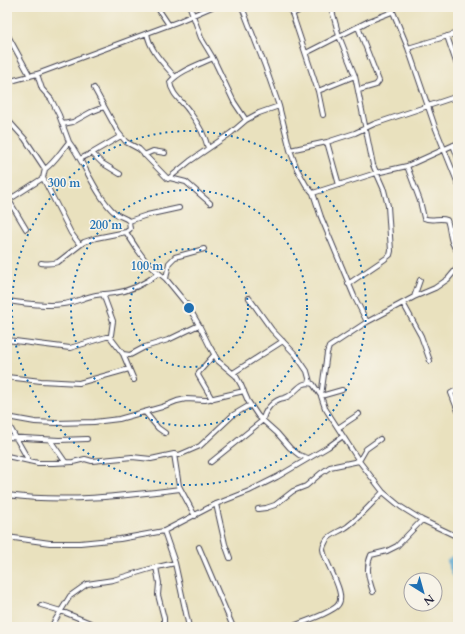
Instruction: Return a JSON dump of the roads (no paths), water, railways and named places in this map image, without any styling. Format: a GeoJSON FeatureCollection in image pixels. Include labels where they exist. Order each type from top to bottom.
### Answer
{"type":"FeatureCollection","features":[{"type":"Feature","properties":{"kind":"street"},"geometry":{"type":"LineString","coordinates":[[157,7],[169,25]]}},
{"type":"Feature","properties":{"kind":"street"},"geometry":{"type":"LineString","coordinates":[[190,7],[201,38],[213,58],[234,102],[246,120]]}},
{"type":"Feature","properties":{"kind":"street"},"geometry":{"type":"LineString","coordinates":[[7,82],[37,74],[169,25],[212,7]]}},
{"type":"Feature","properties":{"kind":"street"},"geometry":{"type":"LineString","coordinates":[[242,7],[262,56],[279,106],[290,150],[301,177],[313,193],[320,217],[348,284],[367,322]]}},
{"type":"Feature","properties":{"kind":"street"},"geometry":{"type":"LineString","coordinates":[[290,7],[318,91],[323,115]]}},
{"type":"Feature","properties":{"kind":"street"},"geometry":{"type":"LineString","coordinates":[[292,14],[307,7]]}},
{"type":"Feature","properties":{"kind":"street"},"geometry":{"type":"LineString","coordinates":[[331,7],[339,36],[355,76],[359,90],[365,129],[376,173],[384,190],[388,206],[391,251],[390,255],[385,259],[348,284]]}},
{"type":"Feature","properties":{"kind":"street"},"geometry":{"type":"LineString","coordinates":[[306,53],[392,9],[408,48],[434,124],[458,184]]}},
{"type":"Feature","properties":{"kind":"street"},"geometry":{"type":"LineString","coordinates":[[358,27],[379,81],[376,85],[359,90]]}},
{"type":"Feature","properties":{"kind":"street"},"geometry":{"type":"LineString","coordinates":[[147,33],[148,40],[162,63],[174,78]]}},
{"type":"Feature","properties":{"kind":"street"},"geometry":{"type":"LineString","coordinates":[[7,34],[13,48],[30,76]]}},
{"type":"Feature","properties":{"kind":"street"},"geometry":{"type":"LineString","coordinates":[[408,48],[458,34]]}},
{"type":"Feature","properties":{"kind":"street"},"geometry":{"type":"LineString","coordinates":[[447,36],[458,68]]}},
{"type":"Feature","properties":{"kind":"street"},"geometry":{"type":"LineString","coordinates":[[208,148],[196,121],[170,86],[170,82],[189,69],[213,58]]}},
{"type":"Feature","properties":{"kind":"street"},"geometry":{"type":"LineString","coordinates":[[37,74],[42,89],[51,99],[63,124],[68,142],[80,159],[102,198],[116,214],[129,221],[130,229],[126,232],[96,238],[80,245],[58,262],[47,264],[41,263]]}},
{"type":"Feature","properties":{"kind":"street"},"geometry":{"type":"LineString","coordinates":[[318,91],[355,76]]}},
{"type":"Feature","properties":{"kind":"street"},"geometry":{"type":"LineString","coordinates":[[94,88],[118,132],[126,142],[139,149],[168,179],[170,178],[186,182],[210,203]]}},
{"type":"Feature","properties":{"kind":"street"},"geometry":{"type":"LineString","coordinates":[[290,150],[327,142],[428,105],[458,96]]}},
{"type":"Feature","properties":{"kind":"street"},"geometry":{"type":"LineString","coordinates":[[170,178],[208,148],[231,134],[246,120],[259,113],[279,106]]}},
{"type":"Feature","properties":{"kind":"street"},"geometry":{"type":"LineString","coordinates":[[63,124],[73,122],[104,107]]}},
{"type":"Feature","properties":{"kind":"street"},"geometry":{"type":"LineString","coordinates":[[7,119],[25,139],[45,169]]}},
{"type":"Feature","properties":{"kind":"street"},"geometry":{"type":"LineString","coordinates":[[80,159],[121,136]]}},
{"type":"Feature","properties":{"kind":"street"},"geometry":{"type":"LineString","coordinates":[[68,142],[51,165],[45,169],[43,178],[71,233],[80,245]]}},
{"type":"Feature","properties":{"kind":"street"},"geometry":{"type":"LineString","coordinates":[[327,142],[339,185]]}},
{"type":"Feature","properties":{"kind":"street"},"geometry":{"type":"LineString","coordinates":[[313,193],[376,173],[407,166],[458,143]]}},
{"type":"Feature","properties":{"kind":"street"},"geometry":{"type":"LineString","coordinates":[[453,145],[458,158]]}},
{"type":"Feature","properties":{"kind":"street"},"geometry":{"type":"LineString","coordinates":[[144,155],[153,151],[165,152]]}},
{"type":"Feature","properties":{"kind":"street"},"geometry":{"type":"LineString","coordinates":[[92,153],[102,163],[120,174]]}},
{"type":"Feature","properties":{"kind":"street"},"geometry":{"type":"LineString","coordinates":[[407,166],[420,201],[424,218],[427,220],[438,218],[447,220],[452,242],[458,252]]}},
{"type":"Feature","properties":{"kind":"street"},"geometry":{"type":"LineString","coordinates":[[26,230],[8,199],[43,178]]}},
{"type":"Feature","properties":{"kind":"street"},"geometry":{"type":"LineString","coordinates":[[129,221],[147,215],[179,208]]}},
{"type":"Feature","properties":{"kind":"street"},"geometry":{"type":"LineString","coordinates":[[126,232],[148,264],[166,280],[188,306],[199,324],[214,355],[233,373],[241,385],[250,405],[256,413],[290,448],[299,455],[308,458]]}},
{"type":"Feature","properties":{"kind":"street"},"geometry":{"type":"LineString","coordinates":[[166,280],[169,263],[174,257],[204,249]]}},
{"type":"Feature","properties":{"kind":"street"},"geometry":{"type":"LineString","coordinates":[[321,396],[329,347],[342,337],[367,322],[414,297],[435,288],[448,279],[458,267]]}},
{"type":"Feature","properties":{"kind":"street"},"geometry":{"type":"LineString","coordinates":[[7,301],[62,305],[84,297],[116,293],[133,289],[148,282],[159,273]]}},
{"type":"Feature","properties":{"kind":"street"},"geometry":{"type":"LineString","coordinates":[[414,297],[420,280]]}},
{"type":"Feature","properties":{"kind":"street"},"geometry":{"type":"LineString","coordinates":[[103,294],[113,321],[111,335]]}},
{"type":"Feature","properties":{"kind":"street"},"geometry":{"type":"LineString","coordinates":[[249,298],[272,330],[296,355],[307,371],[310,382],[316,386],[325,408],[342,436],[359,461],[384,492],[401,507],[422,520],[458,537]]}},
{"type":"Feature","properties":{"kind":"street"},"geometry":{"type":"LineString","coordinates":[[403,303],[421,336],[430,361]]}},
{"type":"Feature","properties":{"kind":"street"},"geometry":{"type":"LineString","coordinates":[[123,354],[130,355],[145,347],[168,340],[199,324]]}},
{"type":"Feature","properties":{"kind":"street"},"geometry":{"type":"LineString","coordinates":[[7,340],[70,348],[110,337],[123,354],[134,380]]}},
{"type":"Feature","properties":{"kind":"street"},"geometry":{"type":"LineString","coordinates":[[233,373],[282,342]]}},
{"type":"Feature","properties":{"kind":"street"},"geometry":{"type":"LineString","coordinates":[[212,399],[198,376],[199,372],[214,355]]}},
{"type":"Feature","properties":{"kind":"street"},"geometry":{"type":"LineString","coordinates":[[7,377],[79,383],[130,369]]}},
{"type":"Feature","properties":{"kind":"street"},"geometry":{"type":"LineString","coordinates":[[211,462],[263,420],[264,415],[271,406],[280,399],[290,396],[300,386],[310,382]]}},
{"type":"Feature","properties":{"kind":"street"},"geometry":{"type":"LineString","coordinates":[[458,389],[451,393],[458,411]]}},
{"type":"Feature","properties":{"kind":"street"},"geometry":{"type":"LineString","coordinates":[[321,396],[342,390]]}},
{"type":"Feature","properties":{"kind":"street"},"geometry":{"type":"LineString","coordinates":[[7,417],[35,422],[71,423],[120,419],[182,400],[212,399],[244,391]]}},
{"type":"Feature","properties":{"kind":"street"},"geometry":{"type":"LineString","coordinates":[[7,456],[38,463],[66,462],[85,459],[92,461],[132,457],[151,459],[174,454],[179,455],[200,446],[233,415],[250,405]]}},
{"type":"Feature","properties":{"kind":"street"},"geometry":{"type":"LineString","coordinates":[[145,412],[158,428],[166,433]]}},
{"type":"Feature","properties":{"kind":"street"},"geometry":{"type":"LineString","coordinates":[[338,428],[359,414]]}},
{"type":"Feature","properties":{"kind":"street"},"geometry":{"type":"LineString","coordinates":[[7,422],[29,460]]}},
{"type":"Feature","properties":{"kind":"street"},"geometry":{"type":"LineString","coordinates":[[7,537],[50,543],[76,543],[120,539],[164,531],[216,504],[264,484],[342,436]]}},
{"type":"Feature","properties":{"kind":"street"},"geometry":{"type":"LineString","coordinates":[[7,437],[50,440],[88,438]]}},
{"type":"Feature","properties":{"kind":"street"},"geometry":{"type":"LineString","coordinates":[[258,509],[266,508],[275,504],[293,491],[306,486],[330,467],[359,461],[366,449],[380,439]]}},
{"type":"Feature","properties":{"kind":"street"},"geometry":{"type":"LineString","coordinates":[[50,440],[66,462]]}},
{"type":"Feature","properties":{"kind":"street"},"geometry":{"type":"LineString","coordinates":[[174,454],[180,489],[195,516]]}},
{"type":"Feature","properties":{"kind":"street"},"geometry":{"type":"LineString","coordinates":[[7,495],[31,498],[112,497],[180,489]]}},
{"type":"Feature","properties":{"kind":"street"},"geometry":{"type":"LineString","coordinates":[[290,627],[333,609],[340,603],[341,600],[339,589],[323,548],[327,538],[348,526],[384,492]]}},
{"type":"Feature","properties":{"kind":"street"},"geometry":{"type":"LineString","coordinates":[[216,504],[225,544],[230,558]]}},
{"type":"Feature","properties":{"kind":"street"},"geometry":{"type":"LineString","coordinates":[[373,592],[369,582],[368,570],[371,555],[380,554],[397,546],[422,520]]}},
{"type":"Feature","properties":{"kind":"street"},"geometry":{"type":"LineString","coordinates":[[164,531],[175,563],[189,627]]}},
{"type":"Feature","properties":{"kind":"street"},"geometry":{"type":"LineString","coordinates":[[199,547],[233,627]]}},
{"type":"Feature","properties":{"kind":"street"},"geometry":{"type":"LineString","coordinates":[[51,627],[70,596],[87,584],[113,580],[175,563]]}},
{"type":"Feature","properties":{"kind":"street"},"geometry":{"type":"LineString","coordinates":[[156,567],[159,584],[158,596],[164,618],[164,627]]}},
{"type":"Feature","properties":{"kind":"street"},"geometry":{"type":"LineString","coordinates":[[41,605],[61,611],[93,624],[117,627]]}},
{"type":"Feature","properties":{"kind":"waterway"},"geometry":{"type":"LineString","coordinates":[[458,556],[450,562],[458,579]]}}]}
